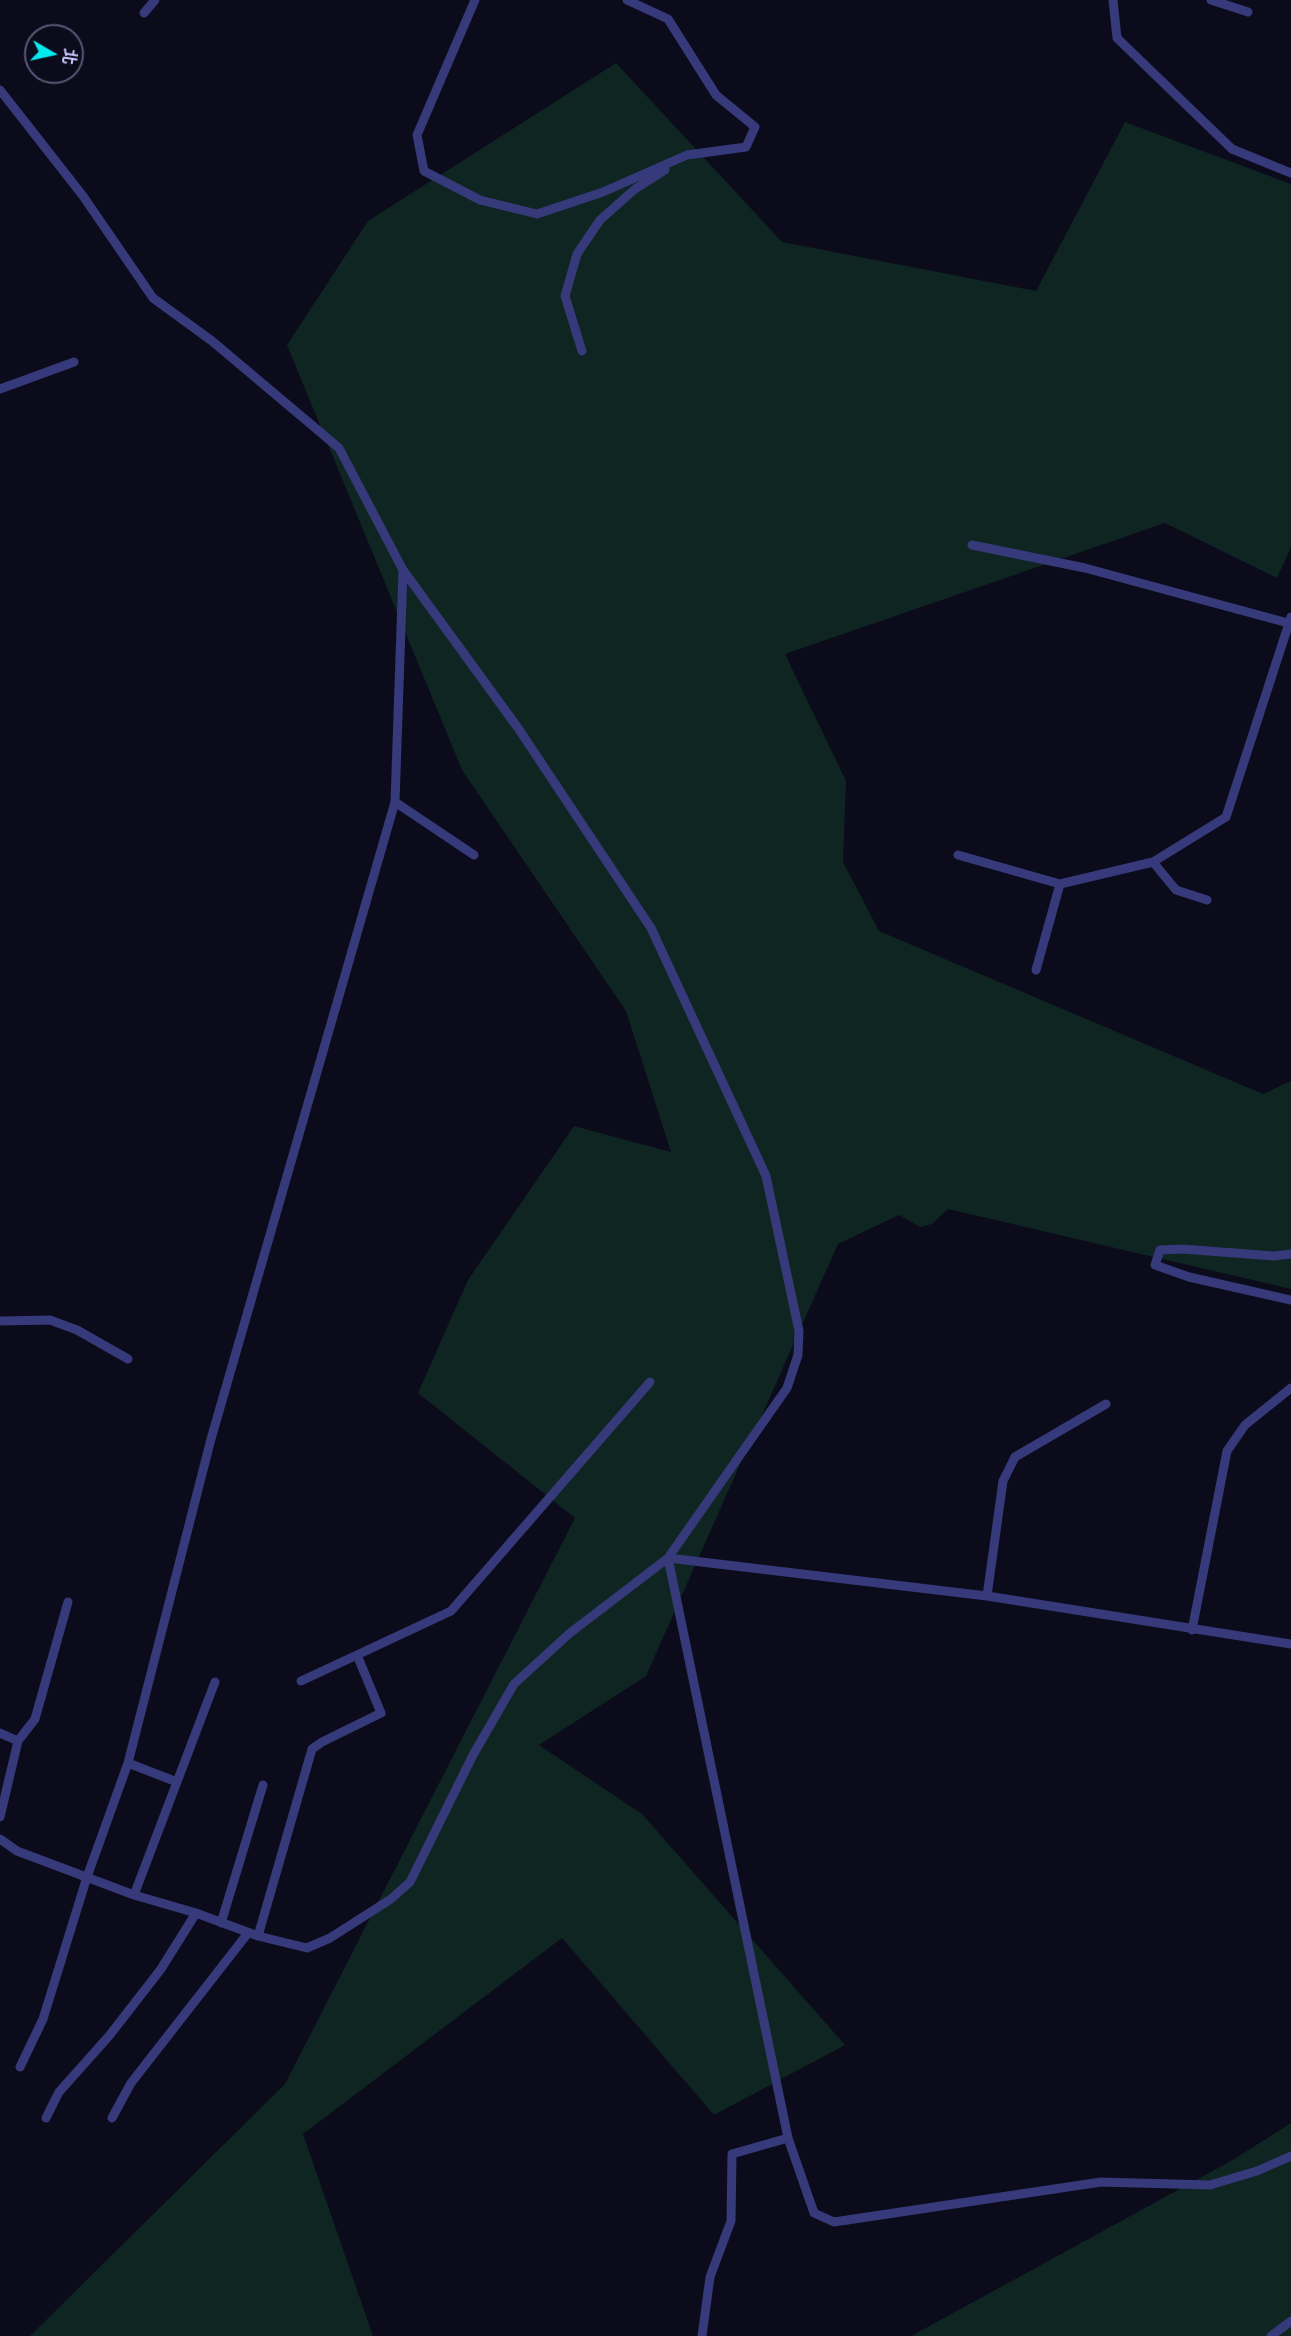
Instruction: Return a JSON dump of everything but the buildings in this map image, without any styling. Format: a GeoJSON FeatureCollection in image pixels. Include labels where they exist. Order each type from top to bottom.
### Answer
{"type":"FeatureCollection","features":[{"type":"Feature","properties":{"kind":"lane"},"geometry":{"type":"LineString","coordinates":[[144,13],[155,0]]}},
{"type":"Feature","properties":{"kind":"lane"},"geometry":{"type":"LineString","coordinates":[[475,0],[417,135],[424,171],[480,200],[537,214],[603,192],[687,155],[746,147],[755,128],[716,95],[668,19],[627,0]]}},
{"type":"Feature","properties":{"kind":"lane"},"geometry":{"type":"LineString","coordinates":[[1113,0],[1117,38],[1232,149],[1291,173]]}},
{"type":"Feature","properties":{"kind":"lane"},"geometry":{"type":"LineString","coordinates":[[1210,0],[1248,12]]}},
{"type":"Feature","properties":{"kind":"lane"},"geometry":{"type":"LineString","coordinates":[[0,90],[83,196],[153,298],[212,341],[339,448],[403,570],[505,709],[651,928],[766,1176],[799,1331],[798,1355],[787,1388],[668,1558],[570,1633],[514,1683],[473,1755],[410,1882],[391,1899],[330,1938],[307,1948],[258,1936],[196,1913],[134,1895],[17,1851],[0,1839]]}},
{"type":"Feature","properties":{"kind":"lane"},"geometry":{"type":"LineString","coordinates":[[582,351],[565,296],[577,254],[600,220],[635,189],[687,155]]}},
{"type":"Feature","properties":{"kind":"lane"},"geometry":{"type":"LineString","coordinates":[[0,390],[74,362]]}},
{"type":"Feature","properties":{"kind":"lane"},"geometry":{"type":"LineString","coordinates":[[958,855],[1060,884],[1153,862],[1226,817],[1289,620],[1085,568],[972,545]]}},
{"type":"Feature","properties":{"kind":"lane"},"geometry":{"type":"LineString","coordinates":[[20,2067],[43,2019],[87,1877],[128,1763],[211,1438],[395,801],[403,570]]}},
{"type":"Feature","properties":{"kind":"lane"},"geometry":{"type":"LineString","coordinates":[[395,801],[474,855]]}},
{"type":"Feature","properties":{"kind":"lane"},"geometry":{"type":"LineString","coordinates":[[1153,862],[1176,890],[1207,900]]}},
{"type":"Feature","properties":{"kind":"lane"},"geometry":{"type":"LineString","coordinates":[[1036,970],[1060,884]]}},
{"type":"Feature","properties":{"kind":"lane"},"geometry":{"type":"LineString","coordinates":[[1291,1254],[1274,1256],[1172,1249],[1160,1250],[1155,1265],[1189,1277],[1291,1300]]}},
{"type":"Feature","properties":{"kind":"lane"},"geometry":{"type":"LineString","coordinates":[[0,1321],[50,1320],[78,1330],[128,1359]]}},
{"type":"Feature","properties":{"kind":"lane"},"geometry":{"type":"LineString","coordinates":[[301,1681],[451,1611],[650,1382]]}},
{"type":"Feature","properties":{"kind":"lane"},"geometry":{"type":"LineString","coordinates":[[1192,1630],[1227,1451],[1245,1425],[1291,1388]]}},
{"type":"Feature","properties":{"kind":"lane"},"geometry":{"type":"LineString","coordinates":[[987,1596],[1003,1481],[1015,1457],[1106,1404]]}},
{"type":"Feature","properties":{"kind":"lane"},"geometry":{"type":"LineString","coordinates":[[668,1558],[987,1596],[1291,1644]]}},
{"type":"Feature","properties":{"kind":"lane"},"geometry":{"type":"LineString","coordinates":[[668,1558],[788,2138],[814,2213],[834,2222],[1101,2182],[1210,2185],[1257,2171],[1291,2156]]}},
{"type":"Feature","properties":{"kind":"lane"},"geometry":{"type":"LineString","coordinates":[[0,1817],[18,1741],[35,1719],[68,1602]]}},
{"type":"Feature","properties":{"kind":"lane"},"geometry":{"type":"LineString","coordinates":[[258,1936],[312,1749],[381,1713],[357,1654]]}},
{"type":"Feature","properties":{"kind":"lane"},"geometry":{"type":"LineString","coordinates":[[134,1895],[214,1682]]}},
{"type":"Feature","properties":{"kind":"lane"},"geometry":{"type":"LineString","coordinates":[[0,1733],[18,1741]]}},
{"type":"Feature","properties":{"kind":"lane"},"geometry":{"type":"LineString","coordinates":[[128,1763],[177,1782]]}},
{"type":"Feature","properties":{"kind":"lane"},"geometry":{"type":"LineString","coordinates":[[221,1923],[263,1785]]}},
{"type":"Feature","properties":{"kind":"lane"},"geometry":{"type":"LineString","coordinates":[[46,2118],[59,2092],[109,2036],[161,1969],[196,1913]]}},
{"type":"Feature","properties":{"kind":"lane"},"geometry":{"type":"LineString","coordinates":[[112,2118],[131,2083],[248,1933]]}},
{"type":"Feature","properties":{"kind":"lane"},"geometry":{"type":"LineString","coordinates":[[702,2336],[710,2277],[731,2221],[732,2154],[788,2138]]}},
{"type":"Feature","properties":{"kind":"lane"},"geometry":{"type":"LineString","coordinates":[[1271,2336],[1291,2321]]}},
{"type":"Feature","properties":{"kind":"green space"},"geometry":{"type":"Polygon","coordinates":[[[616,63],[782,242],[1036,291],[1125,122],[1291,184],[1291,547],[1277,578],[1165,523],[785,654],[846,781],[843,862],[879,931],[1263,1094],[1291,1081],[1291,1289],[948,1209],[932,1224],[920,1227],[899,1215],[838,1244],[646,1676],[539,1745],[642,1814],[845,2045],[714,2115],[562,1938],[303,2134],[373,2336],[30,2336],[285,2084],[575,1518],[418,1393],[468,1280],[574,1126],[671,1152],[626,1011],[462,770],[287,345],[368,221],[616,63]]]}},
{"type":"Feature","properties":{"kind":"green space"},"geometry":{"type":"Polygon","coordinates":[[[1291,2123],[1291,2336],[911,2336],[1231,2161],[1291,2123]]]}}]}
